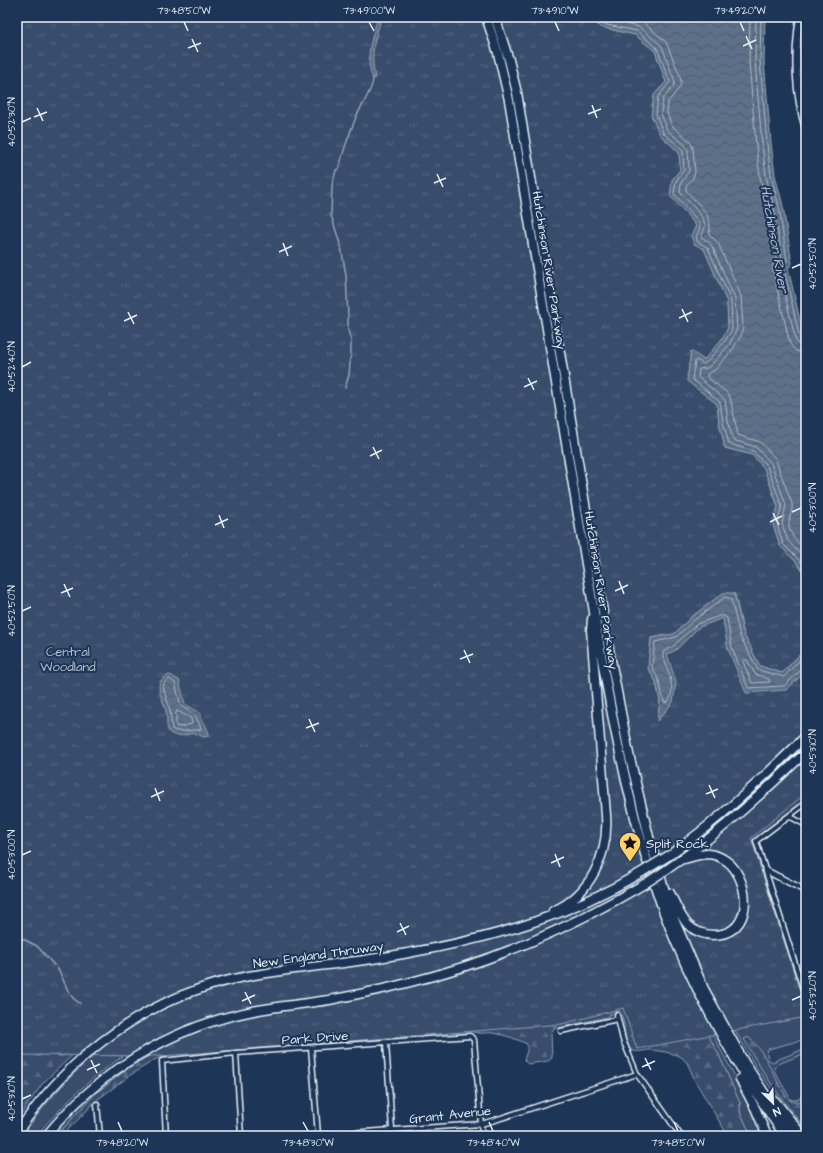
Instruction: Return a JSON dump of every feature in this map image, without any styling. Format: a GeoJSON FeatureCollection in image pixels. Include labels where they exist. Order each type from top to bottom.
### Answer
{"type":"FeatureCollection","features":[{"type":"Feature","properties":{"kind":"highway","name":"Hutchinson River Parkway"},"geometry":{"type":"LineString","coordinates":[[486,17],[502,66],[512,113],[593,608],[617,741],[638,829],[669,925],[709,1015],[754,1091],[785,1136]]}},
{"type":"Feature","properties":{"kind":"highway","name":"Hutchinson River Parkway"},"geometry":{"type":"LineString","coordinates":[[495,17],[509,60],[517,93],[614,682],[634,776],[657,865],[674,919],[692,962],[713,1005],[748,1067],[793,1136]]}},
{"type":"Feature","properties":{"kind":"highway"},"geometry":{"type":"LineString","coordinates":[[536,923],[569,902],[582,890],[598,866],[605,841],[606,815],[591,630],[593,608]]}},
{"type":"Feature","properties":{"kind":"highway","name":"New England Thruway"},"geometry":{"type":"LineString","coordinates":[[17,1133],[32,1111],[70,1069],[96,1046],[139,1016],[187,993],[221,982],[248,976],[382,958],[442,947],[484,938],[536,923],[578,906],[642,872],[690,840],[721,815],[806,736]]}},
{"type":"Feature","properties":{"kind":"highway"},"geometry":{"type":"LineString","coordinates":[[46,1136],[74,1104],[97,1084],[133,1058],[163,1041],[200,1026],[232,1016],[257,1010],[329,1000],[432,976],[475,963],[516,948],[595,912],[646,883],[684,858],[748,807],[806,752]]}},
{"type":"Feature","properties":{"kind":"highway"},"geometry":{"type":"LineString","coordinates":[[657,865],[681,915],[690,927],[702,933],[711,934],[721,934],[732,928],[741,918],[746,905],[743,887],[734,868],[724,859],[712,854],[702,854],[684,858]]}},
{"type":"Feature","properties":{"kind":"highway"},"geometry":{"type":"LineString","coordinates":[[725,1044],[729,1059],[754,1106],[767,1136]]}},
{"type":"Feature","properties":{"kind":"highway"},"geometry":{"type":"LineString","coordinates":[[748,1067],[803,1136]]}},
{"type":"Feature","properties":{"kind":"main road"},"geometry":{"type":"LineString","coordinates":[[800,17],[796,43],[796,69],[800,104],[806,129]]}},
{"type":"Feature","properties":{"kind":"main road"},"geometry":{"type":"LineString","coordinates":[[806,25],[802,54],[802,67],[806,100]]}},
{"type":"Feature","properties":{"kind":"street"},"geometry":{"type":"LineString","coordinates":[[806,803],[756,841],[805,990],[806,998]]}},
{"type":"Feature","properties":{"kind":"street"},"geometry":{"type":"LineString","coordinates":[[789,816],[806,825]]}},
{"type":"Feature","properties":{"kind":"street"},"geometry":{"type":"LineString","coordinates":[[765,870],[806,891]]}},
{"type":"Feature","properties":{"kind":"street"},"geometry":{"type":"LineString","coordinates":[[561,1031],[618,1017],[623,1040],[637,1074],[681,1136]]}},
{"type":"Feature","properties":{"kind":"street","name":"Park Drive"},"geometry":{"type":"LineString","coordinates":[[166,1136],[162,1061],[236,1053],[470,1036],[474,1040],[481,1124]]}},
{"type":"Feature","properties":{"kind":"street"},"geometry":{"type":"LineString","coordinates":[[386,1043],[392,1129]]}},
{"type":"Feature","properties":{"kind":"street"},"geometry":{"type":"LineString","coordinates":[[311,1048],[318,1135]]}},
{"type":"Feature","properties":{"kind":"street"},"geometry":{"type":"LineString","coordinates":[[236,1053],[241,1136]]}},
{"type":"Feature","properties":{"kind":"street","name":"Grant Avenue"},"geometry":{"type":"LineString","coordinates":[[306,1136],[481,1124],[637,1074]]}},
{"type":"Feature","properties":{"kind":"street"},"geometry":{"type":"LineString","coordinates":[[97,1104],[100,1136]]}},
{"type":"Feature","properties":{"kind":"street"},"geometry":{"type":"LineString","coordinates":[[481,1124],[482,1136]]}},
{"type":"Feature","properties":{"kind":"shaded area"},"geometry":{"type":"Polygon","coordinates":[[[806,1039],[806,1048],[772,1062],[769,1060],[767,1055],[768,1049],[806,1039]]]}},
{"type":"Feature","properties":{"kind":"shaded area"},"geometry":{"type":"Polygon","coordinates":[[[806,1053],[806,1094],[796,1100],[791,1100],[774,1068],[778,1064],[806,1053]]]}},
{"type":"Feature","properties":{"kind":"green space","name":"Central Woodland"},"geometry":{"type":"Polygon","coordinates":[[[17,17],[590,17],[600,27],[635,35],[655,51],[666,82],[654,95],[660,135],[679,152],[680,170],[672,180],[687,214],[696,226],[691,236],[704,249],[727,302],[728,328],[721,340],[704,360],[691,352],[687,381],[717,404],[719,422],[725,448],[752,455],[764,468],[778,507],[773,524],[780,546],[797,563],[806,576],[806,644],[805,649],[782,673],[760,666],[744,635],[735,594],[723,593],[690,618],[674,634],[651,638],[648,668],[656,682],[660,701],[658,720],[673,702],[666,654],[676,650],[699,627],[723,618],[728,649],[786,690],[806,671],[806,793],[751,838],[806,1010],[806,1017],[637,1049],[623,1008],[562,1024],[162,1056],[17,1055],[17,17]]]}},
{"type":"Feature","properties":{"kind":"green space"},"geometry":{"type":"Polygon","coordinates":[[[806,761],[806,799],[754,841],[806,1008],[806,1039],[768,1049],[767,1055],[769,1060],[772,1062],[806,1048],[806,1053],[778,1064],[774,1068],[791,1100],[796,1100],[806,1094],[806,1134],[757,1069],[717,999],[731,857],[806,761]]]}},
{"type":"Feature","properties":{"kind":"green space"},"geometry":{"type":"Polygon","coordinates":[[[652,885],[663,918],[703,1015],[745,1094],[764,1136],[754,1136],[748,1129],[740,1112],[740,1103],[719,1055],[697,1015],[659,929],[653,902],[646,899],[637,901],[619,910],[547,955],[503,965],[397,998],[259,1019],[161,1050],[134,1064],[95,1094],[56,1136],[52,1136],[89,1096],[110,1079],[133,1063],[181,1038],[232,1020],[358,999],[511,960],[536,951],[584,927],[648,890],[648,888],[652,885]]]}},
{"type":"Feature","properties":{"kind":"green space"},"geometry":{"type":"Polygon","coordinates":[[[503,965],[697,1015],[719,1055],[740,1103],[740,1112],[748,1129],[754,1136],[728,1136],[696,1083],[689,1066],[684,1059],[674,1054],[660,1051],[636,1051],[630,1049],[626,1041],[620,1011],[614,1012],[607,1017],[553,1029],[551,1034],[552,1058],[548,1061],[528,1064],[524,1060],[527,1051],[527,1044],[502,1035],[476,1033],[471,1031],[179,1052],[156,1059],[132,1074],[97,1100],[62,1136],[56,1136],[95,1094],[134,1064],[161,1050],[503,965]]]}},
{"type":"Feature","properties":{"kind":"green space"},"geometry":{"type":"Polygon","coordinates":[[[17,1005],[79,1049],[43,1083],[17,1120],[17,1005]]]}},
{"type":"Feature","properties":{"kind":"green space"},"geometry":{"type":"Polygon","coordinates":[[[133,1029],[135,1048],[84,1086],[49,1121],[37,1136],[23,1136],[61,1087],[87,1061],[133,1029]]]}},
{"type":"Feature","properties":{"kind":"green space"},"geometry":{"type":"Polygon","coordinates":[[[748,1037],[764,1055],[788,1098],[794,1102],[806,1100],[806,1128],[789,1108],[765,1075],[744,1039],[748,1037]]]}},
{"type":"Feature","properties":{"kind":"water"},"geometry":{"type":"Polygon","coordinates":[[[378,17],[382,17],[374,47],[373,61],[375,78],[373,79],[370,71],[369,56],[371,40],[378,17]]]}},
{"type":"Feature","properties":{"kind":"water","name":"Hutchinson River"},"geometry":{"type":"Polygon","coordinates":[[[590,17],[765,17],[764,61],[771,143],[775,175],[783,206],[792,264],[788,268],[806,346],[806,576],[797,563],[780,546],[773,524],[778,506],[764,468],[752,455],[725,448],[719,422],[717,404],[687,381],[691,351],[704,360],[721,340],[728,328],[727,302],[704,249],[694,244],[691,236],[696,226],[670,196],[672,180],[680,170],[679,152],[660,135],[651,115],[654,95],[666,82],[655,51],[635,35],[600,27],[590,17]]]}},
{"type":"Feature","properties":{"kind":"water"},"geometry":{"type":"Polygon","coordinates":[[[723,593],[734,593],[744,635],[760,666],[782,673],[805,649],[806,644],[806,671],[786,690],[746,693],[728,649],[723,618],[699,627],[676,650],[667,654],[676,682],[673,702],[657,721],[660,701],[656,682],[648,668],[651,638],[674,634],[690,618],[723,593]]]}},
{"type":"Feature","properties":{"kind":"water"},"geometry":{"type":"Polygon","coordinates":[[[170,675],[179,680],[185,704],[199,712],[207,728],[209,736],[203,737],[190,734],[178,736],[168,731],[167,714],[159,686],[162,679],[170,675]]]}},
{"type":"Feature","properties":{"kind":"waterway"},"geometry":{"type":"LineString","coordinates":[[345,388],[349,375],[351,340],[348,330],[346,275],[341,247],[331,215],[332,186],[336,170],[339,169],[349,135],[357,115],[370,91],[373,78]]}},
{"type":"Feature","properties":{"kind":"waterway"},"geometry":{"type":"LineString","coordinates":[[19,937],[37,946],[54,965]]}},
{"type":"Feature","properties":{"kind":"waterway"},"geometry":{"type":"LineString","coordinates":[[57,968],[72,997],[80,1003]]}},
{"type":"Feature","properties":{"kind":"place","name":"Split Rock"},"geometry":{"type":"Point","coordinates":[630,862]}}]}
